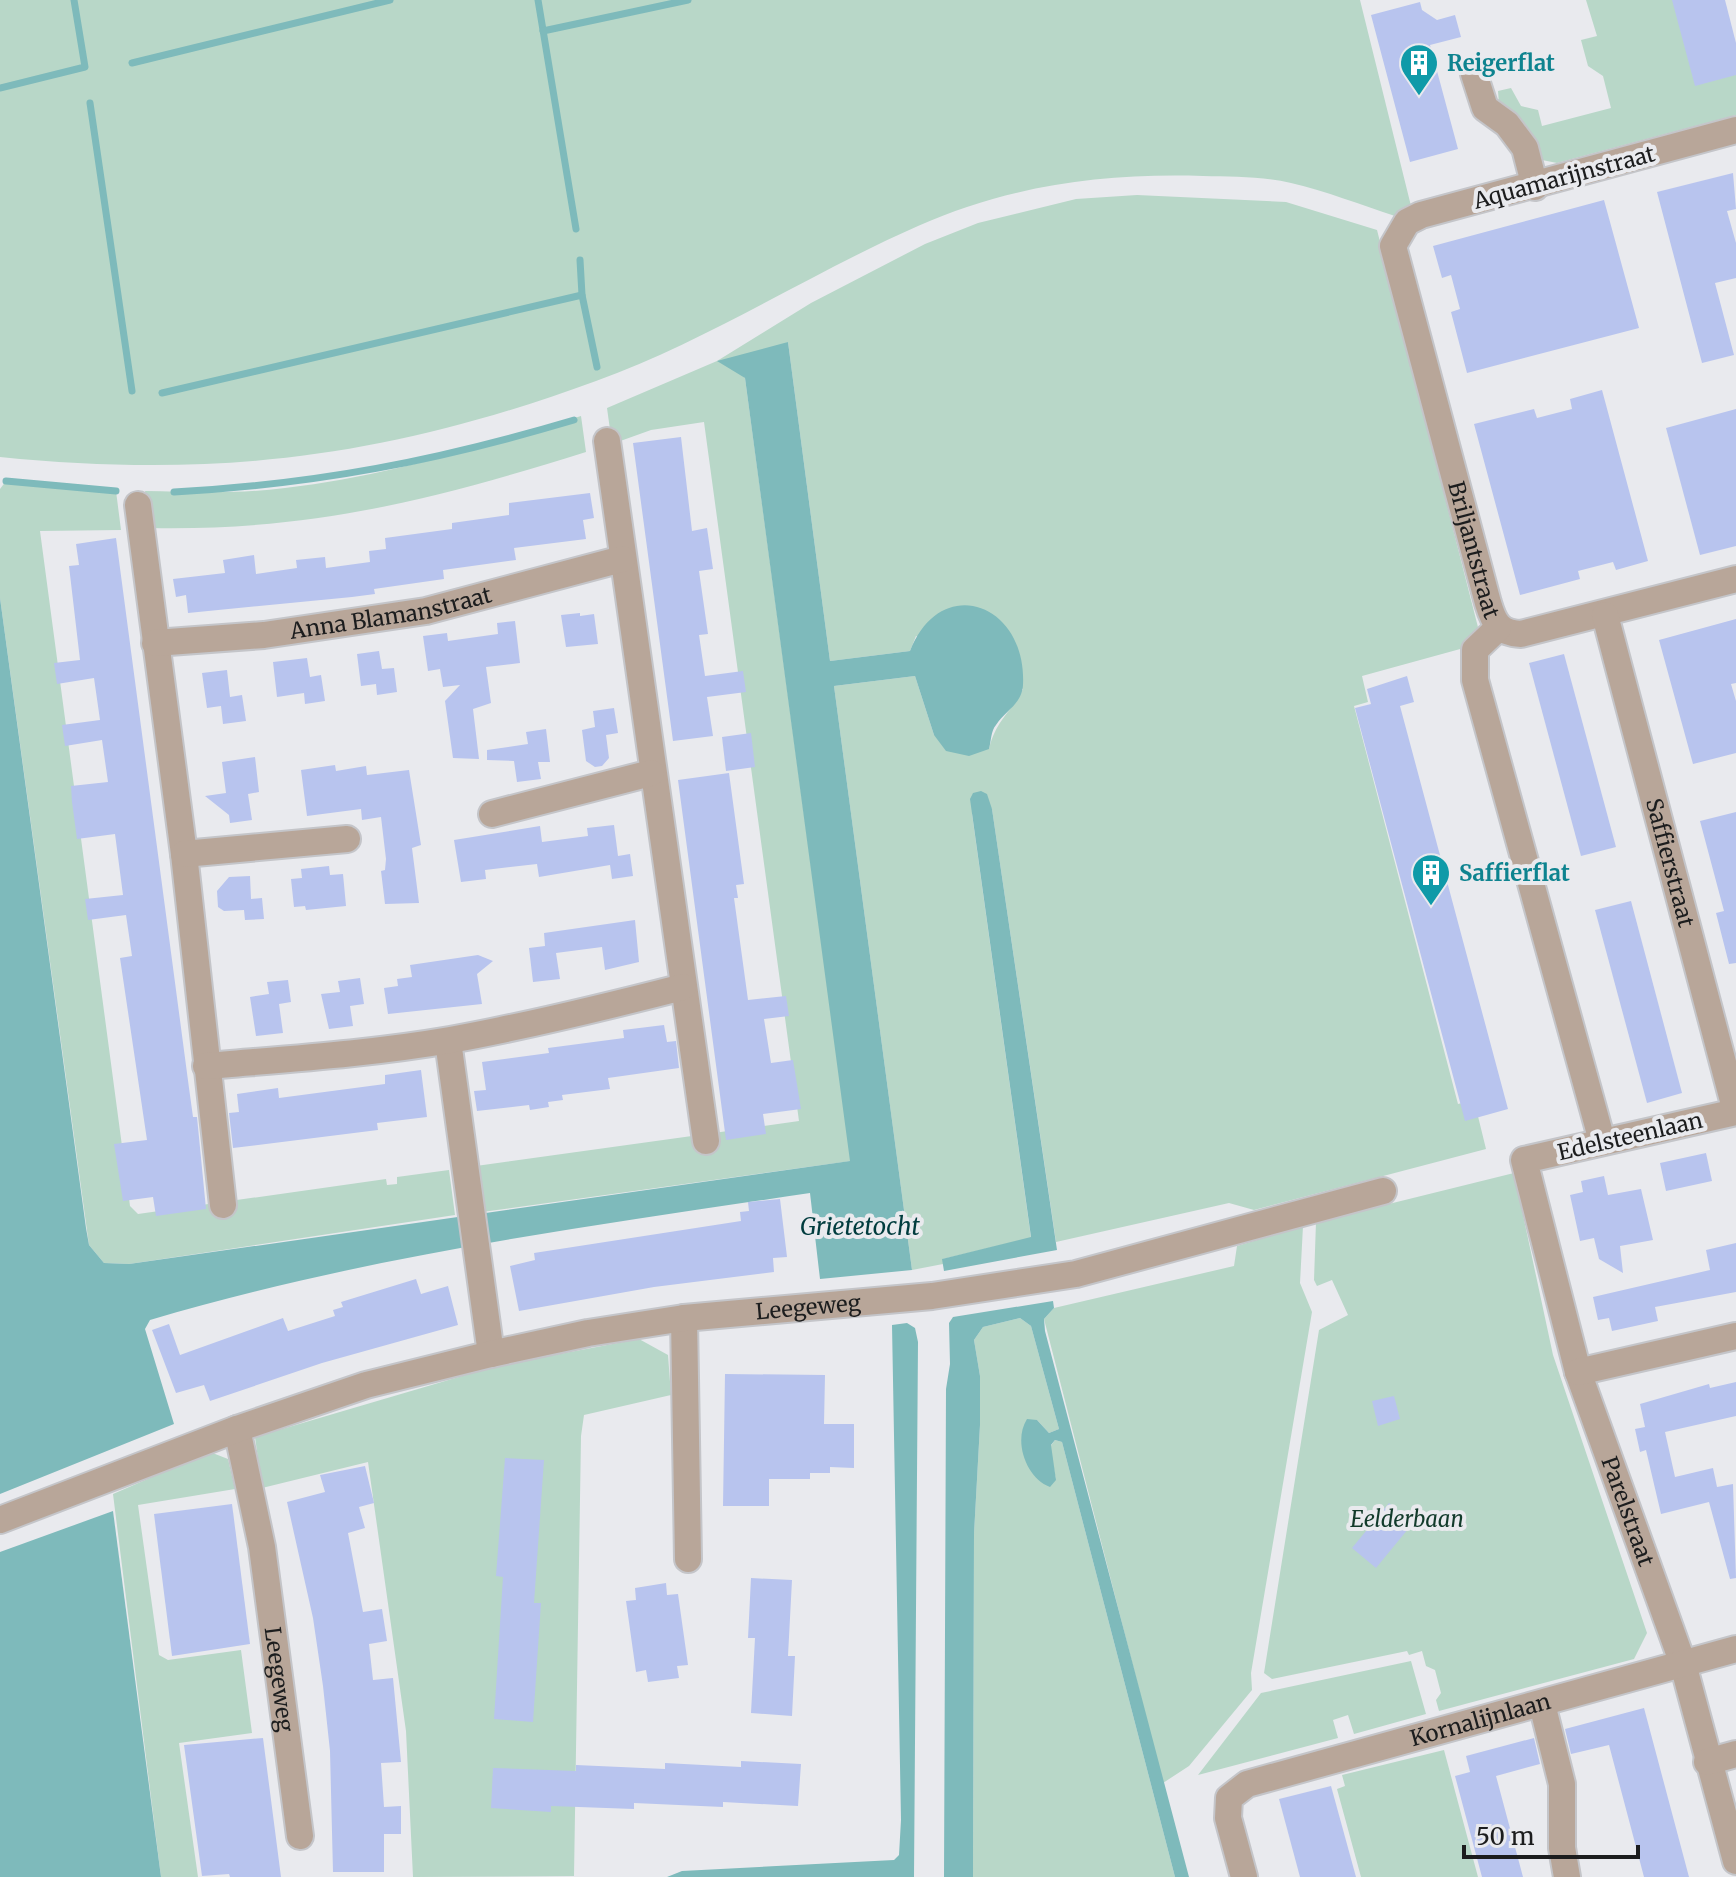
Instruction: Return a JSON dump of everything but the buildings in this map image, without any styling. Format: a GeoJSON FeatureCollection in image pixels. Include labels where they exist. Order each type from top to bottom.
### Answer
{"type":"FeatureCollection","features":[{"type":"Feature","properties":{"kind":"street"},"geometry":{"type":"LineString","coordinates":[[1474,74],[1485,108],[1507,124],[1525,148],[1535,187]]}},
{"type":"Feature","properties":{"kind":"street","name":"Aquamarijnstraat"},"geometry":{"type":"LineString","coordinates":[[1399,234],[1407,222],[1421,215],[1535,187],[1736,130]]}},
{"type":"Feature","properties":{"kind":"street","name":"Briljantstraat"},"geometry":{"type":"LineString","coordinates":[[1399,234],[1393,246],[1395,261],[1498,628],[1507,633],[1521,634],[1605,615],[1736,579]]}},
{"type":"Feature","properties":{"kind":"street"},"geometry":{"type":"LineString","coordinates":[[607,441],[651,773],[706,1141]]}},
{"type":"Feature","properties":{"kind":"street"},"geometry":{"type":"LineString","coordinates":[[138,505],[184,854],[223,1205]]}},
{"type":"Feature","properties":{"kind":"street","name":"Anna Blamanstraat"},"geometry":{"type":"LineString","coordinates":[[155,643],[264,635],[410,614],[514,590],[622,559]]}},
{"type":"Feature","properties":{"kind":"street","name":"Saffierstraat"},"geometry":{"type":"LineString","coordinates":[[1605,615],[1736,1112]]}},
{"type":"Feature","properties":{"kind":"street"},"geometry":{"type":"LineString","coordinates":[[1498,628],[1475,650],[1475,680],[1602,1141]]}},
{"type":"Feature","properties":{"kind":"street"},"geometry":{"type":"LineString","coordinates":[[492,814],[651,773]]}},
{"type":"Feature","properties":{"kind":"street"},"geometry":{"type":"LineString","coordinates":[[184,854],[347,839]]}},
{"type":"Feature","properties":{"kind":"street"},"geometry":{"type":"LineString","coordinates":[[206,1066],[327,1056],[448,1041],[570,1016],[683,987]]}},
{"type":"Feature","properties":{"kind":"street"},"geometry":{"type":"LineString","coordinates":[[448,1041],[491,1354]]}},
{"type":"Feature","properties":{"kind":"street","name":"Edelsteenlaan"},"geometry":{"type":"LineString","coordinates":[[1524,1160],[1736,1112]]}},
{"type":"Feature","properties":{"kind":"street","name":"Parelstraat"},"geometry":{"type":"LineString","coordinates":[[1524,1160],[1578,1372],[1683,1664],[1736,1861]]}},
{"type":"Feature","properties":{"kind":"street","name":"Leegeweg"},"geometry":{"type":"LineString","coordinates":[[0,1520],[237,1429],[366,1385],[491,1354],[588,1333],[684,1318],[932,1296],[1076,1274],[1383,1191]]}},
{"type":"Feature","properties":{"kind":"street"},"geometry":{"type":"LineString","coordinates":[[684,1318],[688,1559]]}},
{"type":"Feature","properties":{"kind":"street"},"geometry":{"type":"LineString","coordinates":[[1578,1372],[1736,1336]]}},
{"type":"Feature","properties":{"kind":"street","name":"Leegeweg"},"geometry":{"type":"LineString","coordinates":[[237,1429],[262,1547],[300,1836]]}},
{"type":"Feature","properties":{"kind":"street","name":"Kornalijnlaan"},"geometry":{"type":"LineString","coordinates":[[1244,1877],[1228,1818],[1229,1798],[1247,1784],[1736,1649]]}},
{"type":"Feature","properties":{"kind":"street"},"geometry":{"type":"LineString","coordinates":[[1542,1704],[1562,1784],[1562,1848],[1567,1877]]}},
{"type":"Feature","properties":{"kind":"street"},"geometry":{"type":"LineString","coordinates":[[1707,1762],[1736,1754]]}},
{"type":"Feature","properties":{"kind":"green space"},"geometry":{"type":"Polygon","coordinates":[[[0,0],[1360,0],[1412,210],[1395,216],[1304,186],[1258,178],[1130,177],[1058,184],[987,200],[953,212],[878,245],[638,365],[520,407],[446,428],[302,456],[230,463],[156,465],[0,457],[0,0]]]}},
{"type":"Feature","properties":{"kind":"green space"},"geometry":{"type":"Polygon","coordinates":[[[1586,0],[1724,0],[1736,53],[1736,115],[1557,163],[1537,159],[1499,104],[1498,91],[1511,88],[1521,106],[1538,110],[1542,126],[1611,108],[1603,76],[1588,66],[1581,40],[1597,36],[1586,0]]]}},
{"type":"Feature","properties":{"kind":"green space"},"geometry":{"type":"Polygon","coordinates":[[[1137,195],[1286,202],[1377,230],[1482,643],[1362,676],[1368,702],[1354,706],[1458,1104],[1474,1100],[1486,1149],[1254,1210],[1229,1203],[1056,1242],[992,809],[973,793],[972,814],[1031,1238],[943,1259],[943,1264],[912,1270],[834,686],[915,676],[934,735],[989,749],[999,724],[1023,689],[916,636],[910,651],[830,661],[788,342],[739,372],[745,378],[851,1161],[482,1212],[476,1166],[799,1121],[704,422],[651,430],[612,444],[607,408],[717,361],[811,303],[925,244],[978,223],[1076,199],[1137,195]]]}},
{"type":"Feature","properties":{"kind":"green space"},"geometry":{"type":"Polygon","coordinates":[[[581,416],[586,452],[476,485],[319,518],[209,528],[150,528],[145,491],[250,491],[323,483],[435,459],[581,416]]]}},
{"type":"Feature","properties":{"kind":"green space"},"geometry":{"type":"Polygon","coordinates":[[[6,481],[116,491],[121,530],[40,531],[130,1206],[138,1214],[386,1179],[387,1185],[397,1184],[397,1177],[449,1170],[455,1215],[129,1264],[104,1263],[89,1245],[0,598],[0,489],[6,481]]]}},
{"type":"Feature","properties":{"kind":"green space","name":"Eelderbaan"},"geometry":{"type":"Polygon","coordinates":[[[1514,1173],[1553,1355],[1647,1633],[1634,1659],[1439,1711],[1436,1700],[1441,1693],[1435,1670],[1426,1666],[1422,1651],[1409,1655],[1407,1651],[1272,1679],[1264,1673],[1319,1330],[1348,1315],[1332,1280],[1317,1286],[1314,1280],[1316,1222],[1514,1173]]]}},
{"type":"Feature","properties":{"kind":"green space"},"geometry":{"type":"Polygon","coordinates":[[[1303,1226],[1300,1283],[1312,1312],[1251,1673],[1252,1690],[1189,1766],[1163,1783],[1044,1319],[1054,1308],[1234,1266],[1237,1246],[1303,1226]]]}},
{"type":"Feature","properties":{"kind":"green space"},"geometry":{"type":"Polygon","coordinates":[[[1020,1318],[1031,1326],[1059,1429],[1049,1433],[1037,1420],[1056,1480],[1050,1447],[1055,1440],[1062,1442],[1175,1877],[973,1877],[974,1534],[980,1425],[980,1376],[974,1340],[983,1327],[1020,1318]]]}},
{"type":"Feature","properties":{"kind":"green space"},"geometry":{"type":"Polygon","coordinates":[[[639,1339],[668,1355],[671,1395],[584,1415],[581,1436],[574,1876],[413,1877],[406,1731],[368,1462],[262,1488],[255,1437],[496,1366],[639,1339]]]}},
{"type":"Feature","properties":{"kind":"green space"},"geometry":{"type":"Polygon","coordinates":[[[210,1452],[228,1459],[235,1489],[138,1505],[159,1655],[168,1660],[241,1650],[252,1733],[179,1743],[198,1877],[161,1877],[113,1494],[210,1452]]]}},
{"type":"Feature","properties":{"kind":"green space"},"geometry":{"type":"Polygon","coordinates":[[[1411,1661],[1426,1714],[1354,1734],[1348,1715],[1333,1720],[1338,1738],[1198,1775],[1261,1693],[1411,1661]]]}},
{"type":"Feature","properties":{"kind":"green space"},"geometry":{"type":"Polygon","coordinates":[[[1444,1750],[1478,1877],[1361,1877],[1337,1789],[1345,1786],[1342,1775],[1444,1750]]]}},
{"type":"Feature","properties":{"kind":"water","name":"Grietetocht"},"geometry":{"type":"Polygon","coordinates":[[[788,342],[830,661],[910,651],[924,626],[941,611],[960,605],[980,608],[997,617],[1011,634],[1021,657],[1023,685],[1020,697],[994,727],[989,749],[969,756],[946,751],[934,735],[915,676],[834,686],[912,1270],[820,1279],[810,1193],[395,1260],[231,1298],[150,1320],[145,1329],[174,1424],[0,1494],[0,598],[86,1228],[89,1245],[104,1263],[129,1264],[850,1161],[745,378],[717,361],[788,342]]]}},
{"type":"Feature","properties":{"kind":"water"},"geometry":{"type":"Polygon","coordinates":[[[981,791],[987,794],[992,809],[1057,1250],[944,1271],[942,1259],[1031,1237],[970,799],[973,793],[981,791]]]}},
{"type":"Feature","properties":{"kind":"water"},"geometry":{"type":"Polygon","coordinates":[[[1053,1301],[1054,1308],[1044,1319],[1045,1331],[1189,1877],[1175,1877],[1062,1442],[1055,1440],[1051,1445],[1056,1480],[1050,1487],[1034,1476],[1024,1458],[1021,1438],[1027,1419],[1037,1420],[1049,1433],[1059,1429],[1031,1326],[1020,1318],[983,1327],[974,1340],[980,1376],[980,1425],[974,1534],[973,1877],[944,1877],[946,1389],[950,1364],[949,1323],[953,1317],[1053,1301]]]}},
{"type":"Feature","properties":{"kind":"water"},"geometry":{"type":"Polygon","coordinates":[[[907,1323],[915,1328],[918,1342],[914,1877],[667,1877],[682,1871],[894,1860],[899,1855],[901,1820],[892,1325],[907,1323]]]}},
{"type":"Feature","properties":{"kind":"water"},"geometry":{"type":"Polygon","coordinates":[[[113,1511],[161,1877],[0,1877],[0,1552],[113,1511]]]}},
{"type":"Feature","properties":{"kind":"waterway"},"geometry":{"type":"LineString","coordinates":[[0,88],[85,67],[74,0]]}},
{"type":"Feature","properties":{"kind":"waterway"},"geometry":{"type":"LineString","coordinates":[[132,63],[390,0]]}},
{"type":"Feature","properties":{"kind":"waterway"},"geometry":{"type":"LineString","coordinates":[[538,0],[576,229]]}},
{"type":"Feature","properties":{"kind":"waterway"},"geometry":{"type":"LineString","coordinates":[[543,31],[688,0]]}},
{"type":"Feature","properties":{"kind":"waterway"},"geometry":{"type":"LineString","coordinates":[[90,103],[132,391]]}},
{"type":"Feature","properties":{"kind":"waterway"},"geometry":{"type":"LineString","coordinates":[[580,260],[582,295],[597,367]]}},
{"type":"Feature","properties":{"kind":"waterway"},"geometry":{"type":"LineString","coordinates":[[162,393],[582,295]]}},
{"type":"Feature","properties":{"kind":"waterway"},"geometry":{"type":"LineString","coordinates":[[174,492],[327,477],[425,459],[574,420]]}},
{"type":"Feature","properties":{"kind":"waterway"},"geometry":{"type":"LineString","coordinates":[[6,481],[116,491]]}},
{"type":"Feature","properties":{"kind":"place","name":"Reigerflat"},"geometry":{"type":"Point","coordinates":[1419,97]}},
{"type":"Feature","properties":{"kind":"place","name":"Saffierflat"},"geometry":{"type":"Point","coordinates":[1431,907]}}]}
